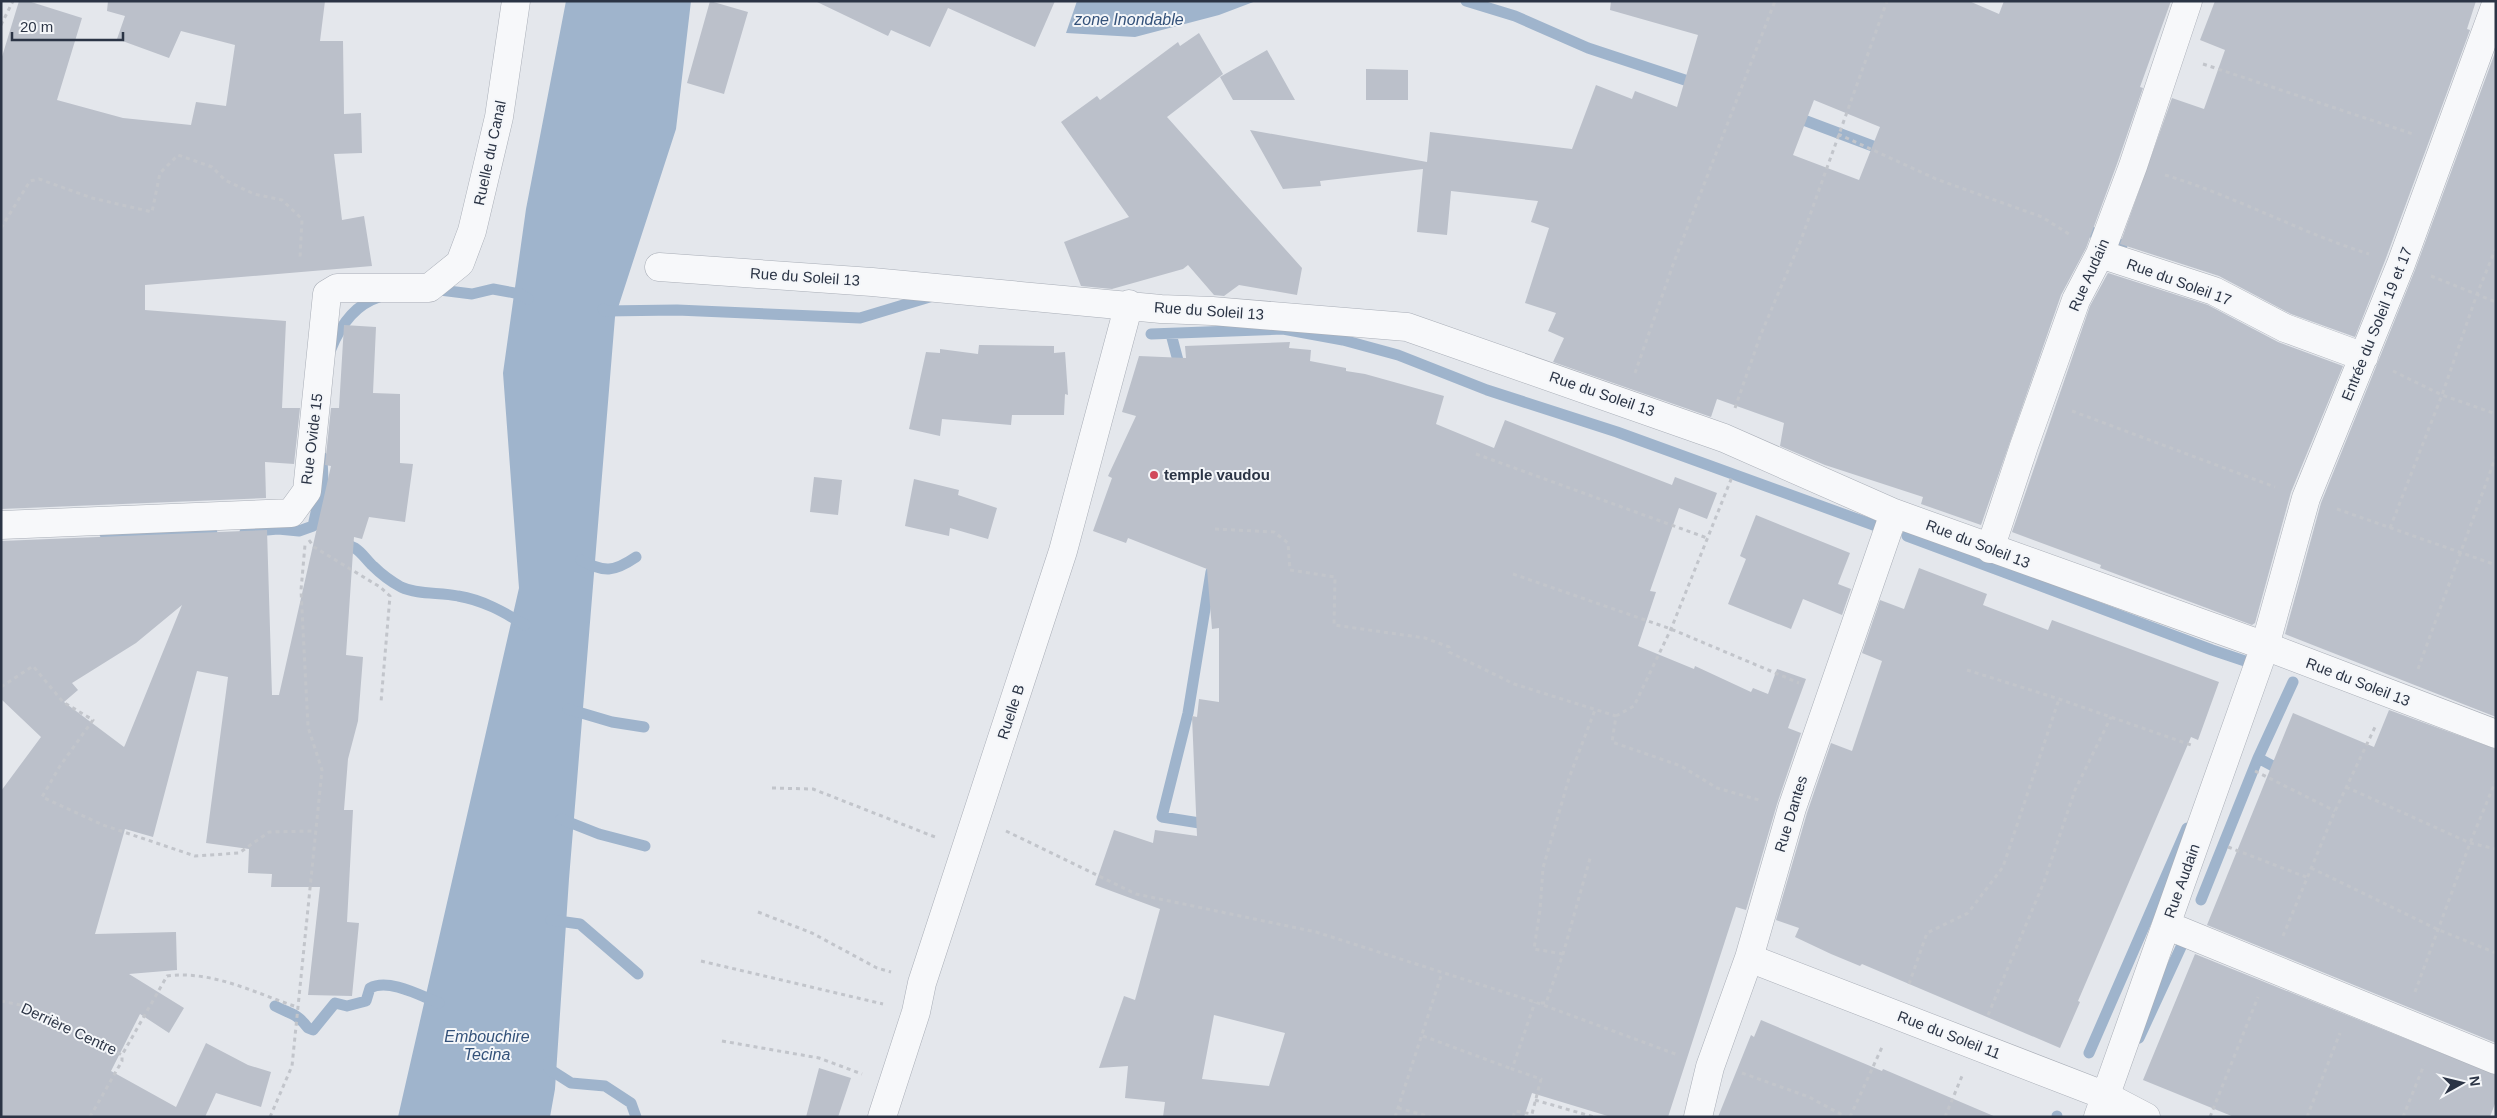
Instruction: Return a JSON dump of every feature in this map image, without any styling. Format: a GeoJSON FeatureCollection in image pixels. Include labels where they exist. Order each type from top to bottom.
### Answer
{"type":"FeatureCollection","features":[{"type":"Feature","properties":{"kind":"street","name":"Ruelle du Canal"},"geometry":{"type":"LineString","coordinates":[[430,288],[460,263],[472,231],[499,117],[516,1]]}},
{"type":"Feature","properties":{"kind":"street","name":"Rue Audain"},"geometry":{"type":"LineString","coordinates":[[1990,549],[2076,300],[2100,254],[2134,166],[2188,1]]}},
{"type":"Feature","properties":{"kind":"street","name":"Entrée du Soleil 19 et 17"},"geometry":{"type":"LineString","coordinates":[[2265,646],[2306,498],[2401,264],[2496,4]]}},
{"type":"Feature","properties":{"kind":"street","name":"Rue du Soleil 17"},"geometry":{"type":"LineString","coordinates":[[2100,254],[2214,291],[2286,328],[2364,357]]}},
{"type":"Feature","properties":{"kind":"street","name":"Rue du Soleil 13"},"geometry":{"type":"LineString","coordinates":[[659,267],[1130,304],[1161,309],[1212,310],[1407,326],[1724,438],[1894,514],[1950,532],[1990,549],[2265,646],[2496,734]]}},
{"type":"Feature","properties":{"kind":"street","name":"Rue Ovide 15"},"geometry":{"type":"LineString","coordinates":[[291,513],[307,491],[327,294],[337,288],[430,288]]}},
{"type":"Feature","properties":{"kind":"street","name":"Ruelle B"},"geometry":{"type":"LineString","coordinates":[[882,1117],[916,1012],[922,983],[1063,551],[1130,304]]}},
{"type":"Feature","properties":{"kind":"street"},"geometry":{"type":"LineString","coordinates":[[1,524],[291,513]]}},
{"type":"Feature","properties":{"kind":"street","name":"Rue Dantes"},"geometry":{"type":"LineString","coordinates":[[1698,1117],[1710,1067],[1749,958],[1792,808],[1894,514]]}},
{"type":"Feature","properties":{"kind":"street","name":"Rue Audain"},"geometry":{"type":"LineString","coordinates":[[2102,1106],[2265,646]]}},
{"type":"Feature","properties":{"kind":"street"},"geometry":{"type":"LineString","coordinates":[[2166,925],[2496,1060]]}},
{"type":"Feature","properties":{"kind":"street","name":"Rue du Soleil 11"},"geometry":{"type":"LineString","coordinates":[[1749,958],[1975,1046],[2102,1106],[2146,1117]]}},
{"type":"Feature","properties":{"kind":"path"},"geometry":{"type":"LineString","coordinates":[[1,25],[13,1]]}},
{"type":"Feature","properties":{"kind":"path"},"geometry":{"type":"LineString","coordinates":[[1624,402],[1678,252],[1774,1]]}},
{"type":"Feature","properties":{"kind":"path"},"geometry":{"type":"LineString","coordinates":[[1215,529],[1274,532],[1288,543],[1290,570],[1335,576],[1334,625],[1426,638],[1449,647],[1448,652],[1514,684],[1616,716],[1634,706],[1671,629],[1706,538],[1735,471],[1724,438],[1762,334],[1801,240],[1887,1]]}},
{"type":"Feature","properties":{"kind":"path"},"geometry":{"type":"LineString","coordinates":[[2170,53],[2446,145]]}},
{"type":"Feature","properties":{"kind":"path"},"geometry":{"type":"LineString","coordinates":[[1838,134],[1936,179],[2042,217],[2100,254]]}},
{"type":"Feature","properties":{"kind":"path"},"geometry":{"type":"LineString","coordinates":[[1,228],[30,181],[39,179],[92,198],[152,212],[160,173],[178,155],[212,167],[225,180],[254,194],[282,200],[302,219],[300,258]]}},
{"type":"Feature","properties":{"kind":"path"},"geometry":{"type":"LineString","coordinates":[[2134,166],[2197,185],[2332,242],[2401,264],[2496,302]]}},
{"type":"Feature","properties":{"kind":"path"},"geometry":{"type":"LineString","coordinates":[[2390,528],[2442,395],[2477,294],[2496,248]]}},
{"type":"Feature","properties":{"kind":"path"},"geometry":{"type":"LineString","coordinates":[[2364,357],[2442,395],[2496,414]]}},
{"type":"Feature","properties":{"kind":"path"},"geometry":{"type":"LineString","coordinates":[[2037,410],[2076,411],[2306,498],[2496,565]]}},
{"type":"Feature","properties":{"kind":"path"},"geometry":{"type":"LineString","coordinates":[[1476,454],[1706,538]]}},
{"type":"Feature","properties":{"kind":"path"},"geometry":{"type":"LineString","coordinates":[[2210,1117],[2306,877],[2346,787],[2399,698],[2461,553],[2496,456]]}},
{"type":"Feature","properties":{"kind":"path"},"geometry":{"type":"LineString","coordinates":[[291,513],[314,547],[380,587],[390,596],[381,702]]}},
{"type":"Feature","properties":{"kind":"path"},"geometry":{"type":"LineString","coordinates":[[270,1117],[292,1066],[322,770],[308,728],[301,590],[305,545]]}},
{"type":"Feature","properties":{"kind":"path"},"geometry":{"type":"LineString","coordinates":[[1513,574],[1671,629],[1830,696]]}},
{"type":"Feature","properties":{"kind":"path"},"geometry":{"type":"LineString","coordinates":[[1,687],[33,666],[63,702],[93,720],[60,766],[42,797],[57,805],[103,825],[195,856],[239,853],[269,832],[315,831]]}},
{"type":"Feature","properties":{"kind":"path"},"geometry":{"type":"LineString","coordinates":[[1967,670],[2226,756],[2335,811]]}},
{"type":"Feature","properties":{"kind":"path"},"geometry":{"type":"LineString","coordinates":[[2003,867],[2059,699]]}},
{"type":"Feature","properties":{"kind":"path"},"geometry":{"type":"LineString","coordinates":[[1563,954],[1534,949],[1540,910],[1542,868],[1569,778],[1595,710]]}},
{"type":"Feature","properties":{"kind":"path"},"geometry":{"type":"LineString","coordinates":[[1616,716],[1612,742],[1680,766],[1717,788],[1792,808]]}},
{"type":"Feature","properties":{"kind":"path"},"geometry":{"type":"LineString","coordinates":[[1945,1117],[2044,882],[2075,790],[2110,717]]}},
{"type":"Feature","properties":{"kind":"path"},"geometry":{"type":"LineString","coordinates":[[2403,1023],[2470,843],[2496,780]]}},
{"type":"Feature","properties":{"kind":"path"},"geometry":{"type":"LineString","coordinates":[[2346,787],[2470,843],[2496,849]]}},
{"type":"Feature","properties":{"kind":"path"},"geometry":{"type":"LineString","coordinates":[[772,788],[812,789],[966,849],[998,828],[1136,894],[1316,932],[1535,1002],[1710,1067],[1754,1076],[1809,1097],[1846,1117]]}},
{"type":"Feature","properties":{"kind":"path"},"geometry":{"type":"LineString","coordinates":[[2198,834],[2253,858],[2306,877]]}},
{"type":"Feature","properties":{"kind":"path"},"geometry":{"type":"LineString","coordinates":[[1535,1002],[1546,1003],[1563,954],[1591,856]]}},
{"type":"Feature","properties":{"kind":"path"},"geometry":{"type":"LineString","coordinates":[[2311,868],[2439,930],[2496,953]]}},
{"type":"Feature","properties":{"kind":"path"},"geometry":{"type":"LineString","coordinates":[[758,912],[812,933],[877,968],[922,983]]}},
{"type":"Feature","properties":{"kind":"path"},"geometry":{"type":"LineString","coordinates":[[701,961],[916,1012]]}},
{"type":"Feature","properties":{"kind":"path"},"geometry":{"type":"LineString","coordinates":[[1395,1117],[1442,973]]}},
{"type":"Feature","properties":{"kind":"path","name":"Derrière Centre"},"geometry":{"type":"LineString","coordinates":[[1,1000],[26,1006],[122,1055],[167,976],[183,974],[216,978],[297,1008]]}},
{"type":"Feature","properties":{"kind":"path"},"geometry":{"type":"LineString","coordinates":[[1512,1069],[1535,1002]]}},
{"type":"Feature","properties":{"kind":"path"},"geometry":{"type":"LineString","coordinates":[[2307,1117],[2352,1002]]}},
{"type":"Feature","properties":{"kind":"path"},"geometry":{"type":"LineString","coordinates":[[1423,1036],[1541,1079],[1532,1114],[1515,1111],[1513,1117]]}},
{"type":"Feature","properties":{"kind":"path"},"geometry":{"type":"LineString","coordinates":[[2403,1117],[2436,1037]]}},
{"type":"Feature","properties":{"kind":"path"},"geometry":{"type":"LineString","coordinates":[[722,1041],[818,1058],[893,1086]]}},
{"type":"Feature","properties":{"kind":"path"},"geometry":{"type":"LineString","coordinates":[[90,1117],[122,1061],[122,1055]]}},
{"type":"Feature","properties":{"kind":"path"},"geometry":{"type":"LineString","coordinates":[[1535,1100],[1594,1117]]}},
{"type":"Feature","properties":{"kind":"path"},"geometry":{"type":"LineString","coordinates":[[1398,1108],[1431,1117]]}},
{"type":"Feature","properties":{"kind":"water","name":"Embouchire Tecina"},"geometry":{"type":"Polygon","coordinates":[[[566,1],[691,1],[676,129],[615,317],[569,879],[555,1089],[550,1117],[398,1117],[519,588],[503,373],[526,209],[566,1]]]}},
{"type":"Feature","properties":{"kind":"water","name":"zone Inondable"},"geometry":{"type":"Polygon","coordinates":[[[1077,1],[1256,1],[1219,15],[1135,37],[1066,33],[1077,1]]]}},
{"type":"Feature","properties":{"kind":"building"},"geometry":{"type":"Polygon","coordinates":[[[19,1],[28,1],[82,18],[57,100],[123,118],[191,125],[196,102],[226,106],[235,45],[181,31],[169,58],[117,39],[125,16],[107,11],[108,1],[325,1],[320,41],[343,41],[344,114],[361,113],[362,153],[334,154],[342,220],[364,216],[372,266],[145,285],[145,310],[286,321],[282,408],[300,408],[294,464],[265,462],[266,498],[1,509],[1,60],[19,1]]]}},
{"type":"Feature","properties":{"kind":"building"},"geometry":{"type":"Polygon","coordinates":[[[710,1],[748,12],[724,94],[687,83],[710,1]]]}},
{"type":"Feature","properties":{"kind":"building"},"geometry":{"type":"Polygon","coordinates":[[[815,1],[1055,1],[1035,47],[948,8],[930,47],[891,30],[888,36],[815,1]]]}},
{"type":"Feature","properties":{"kind":"building"},"geometry":{"type":"Polygon","coordinates":[[[1611,1],[1969,1],[1999,14],[2004,1],[2171,1],[2140,87],[2143,88],[2118,161],[2086,248],[2061,295],[1981,525],[1921,504],[1923,497],[1825,465],[1780,446],[1784,423],[1717,399],[1711,417],[1553,362],[1564,338],[1548,331],[1556,313],[1525,303],[1549,228],[1531,222],[1538,201],[1451,191],[1447,235],[1417,232],[1423,169],[1320,181],[1321,186],[1283,189],[1250,130],[1427,162],[1430,132],[1572,149],[1596,85],[1632,99],[1635,91],[1677,107],[1698,35],[1610,10],[1611,1]],[[1814,100],[1793,155],[1859,180],[1880,127],[1814,100]]]}},
{"type":"Feature","properties":{"kind":"building"},"geometry":{"type":"Polygon","coordinates":[[[2215,1],[2476,1],[2467,29],[2470,30],[2355,337],[2291,314],[2219,276],[2120,244],[2172,98],[2204,109],[2225,50],[2200,40],[2215,1]]]}},
{"type":"Feature","properties":{"kind":"building"},"geometry":{"type":"Polygon","coordinates":[[[1199,33],[1223,74],[1167,117],[1302,268],[1297,295],[1239,285],[1224,296],[1214,295],[1188,265],[1183,269],[1112,289],[1081,286],[1064,242],[1129,217],[1061,122],[1097,96],[1100,100],[1178,42],[1180,46],[1199,33]]]}},
{"type":"Feature","properties":{"kind":"building"},"geometry":{"type":"Polygon","coordinates":[[[1267,50],[1295,100],[1233,100],[1220,77],[1267,50]]]}},
{"type":"Feature","properties":{"kind":"building"},"geometry":{"type":"Polygon","coordinates":[[[2496,50],[2496,717],[2285,634],[2321,503],[2415,270],[2496,50]]]}},
{"type":"Feature","properties":{"kind":"building"},"geometry":{"type":"Polygon","coordinates":[[[1366,69],[1408,70],[1408,100],[1366,100],[1366,69]]]}},
{"type":"Feature","properties":{"kind":"building"},"geometry":{"type":"Polygon","coordinates":[[[2108,273],[2208,305],[2278,342],[2343,366],[2291,492],[2255,623],[2252,625],[2100,568],[2101,565],[2012,532],[2090,306],[2108,273]]]}},
{"type":"Feature","properties":{"kind":"building"},"geometry":{"type":"Polygon","coordinates":[[[344,325],[376,327],[373,393],[400,394],[400,463],[413,464],[405,522],[369,517],[362,539],[354,537],[346,655],[363,657],[358,721],[348,759],[344,810],[353,810],[347,922],[359,923],[352,996],[308,995],[320,887],[271,887],[272,874],[248,873],[249,849],[206,843],[228,677],[197,671],[153,837],[125,829],[95,934],[176,932],[177,970],[129,974],[184,1008],[169,1033],[140,1014],[111,1071],[176,1107],[206,1043],[248,1065],[271,1072],[261,1107],[216,1093],[205,1117],[1,1117],[1,791],[41,737],[1,699],[1,541],[267,530],[272,695],[279,695],[331,466],[325,465],[331,408],[339,408],[344,325]],[[182,605],[136,643],[72,683],[78,690],[64,702],[124,747],[182,605]]]}},
{"type":"Feature","properties":{"kind":"building"},"geometry":{"type":"Polygon","coordinates":[[[1290,342],[1289,348],[1311,350],[1310,361],[1346,368],[1346,371],[1365,374],[1444,396],[1436,424],[1494,448],[1505,420],[1672,485],[1675,477],[1717,493],[1707,519],[1679,508],[1650,591],[1656,592],[1638,646],[1694,669],[1695,666],[1751,692],[1753,688],[1768,694],[1777,669],[1806,679],[1788,728],[1801,733],[1777,804],[1746,910],[1736,907],[1668,1117],[1611,1117],[1532,1093],[1524,1117],[1163,1117],[1165,1102],[1125,1098],[1128,1066],[1099,1068],[1124,996],[1135,1000],[1160,909],[1095,885],[1114,830],[1153,843],[1155,830],[1197,836],[1192,716],[1197,717],[1199,699],[1219,702],[1219,628],[1212,629],[1207,569],[1128,538],[1126,543],[1093,531],[1112,478],[1108,476],[1136,416],[1122,412],[1139,356],[1186,358],[1185,346],[1290,342]],[[1214,1015],[1202,1079],[1269,1086],[1285,1033],[1214,1015]]]}},
{"type":"Feature","properties":{"kind":"building"},"geometry":{"type":"Polygon","coordinates":[[[979,345],[1054,346],[1054,353],[1065,352],[1068,395],[1065,394],[1064,415],[1012,415],[1011,425],[942,419],[940,436],[909,429],[926,352],[940,353],[940,349],[978,354],[979,345]]]}},
{"type":"Feature","properties":{"kind":"building"},"geometry":{"type":"Polygon","coordinates":[[[814,477],[842,480],[838,515],[810,512],[814,477]]]}},
{"type":"Feature","properties":{"kind":"building"},"geometry":{"type":"Polygon","coordinates":[[[914,479],[959,490],[958,495],[997,508],[988,539],[950,528],[949,536],[905,526],[914,479]]]}},
{"type":"Feature","properties":{"kind":"building"},"geometry":{"type":"Polygon","coordinates":[[[1756,515],[1850,553],[1838,584],[1851,589],[1842,615],[1803,599],[1791,629],[1728,604],[1746,559],[1740,556],[1756,515]]]}},
{"type":"Feature","properties":{"kind":"building"},"geometry":{"type":"Polygon","coordinates":[[[1919,568],[1987,594],[1983,605],[2048,630],[2052,620],[2219,682],[2198,740],[2191,737],[2078,1001],[2080,1002],[2060,1048],[1862,964],[1860,966],[1831,954],[1795,937],[1799,928],[1776,920],[1807,813],[1831,743],[1852,751],[1882,661],[1862,653],[1880,600],[1904,609],[1919,568]]]}},
{"type":"Feature","properties":{"kind":"building"},"geometry":{"type":"Polygon","coordinates":[[[2389,710],[2496,749],[2496,1043],[2207,925],[2293,713],[2374,747],[2389,710]]]}},
{"type":"Feature","properties":{"kind":"building"},"geometry":{"type":"Polygon","coordinates":[[[2195,954],[2496,1075],[2496,1101],[2490,1117],[2234,1117],[2143,1080],[2195,954]]]}},
{"type":"Feature","properties":{"kind":"building"},"geometry":{"type":"Polygon","coordinates":[[[1761,1020],[1996,1117],[1718,1117],[1751,1035],[1754,1037],[1761,1020]]]}},
{"type":"Feature","properties":{"kind":"building"},"geometry":{"type":"Polygon","coordinates":[[[819,1068],[851,1078],[838,1117],[806,1117],[819,1068]]]}},
{"type":"Feature","properties":{"kind":"waterway"},"geometry":{"type":"LineString","coordinates":[[1466,1],[1515,16],[1588,48],[1700,85]]}},
{"type":"Feature","properties":{"kind":"waterway"},"geometry":{"type":"LineString","coordinates":[[1793,116],[1886,151]]}},
{"type":"Feature","properties":{"kind":"waterway"},"geometry":{"type":"LineString","coordinates":[[2077,226],[2122,245]]}},
{"type":"Feature","properties":{"kind":"waterway"},"geometry":{"type":"LineString","coordinates":[[432,289],[472,294],[493,289],[520,294],[528,299]]}},
{"type":"Feature","properties":{"kind":"waterway"},"geometry":{"type":"LineString","coordinates":[[603,309],[604,311],[677,310],[860,318],[933,296]]}},
{"type":"Feature","properties":{"kind":"waterway"},"geometry":{"type":"LineString","coordinates":[[331,349],[349,317],[362,305],[379,297]]}},
{"type":"Feature","properties":{"kind":"waterway"},"geometry":{"type":"LineString","coordinates":[[1151,334],[1283,329],[1343,340],[1398,355],[1487,390],[1617,432],[1879,527]]}},
{"type":"Feature","properties":{"kind":"waterway"},"geometry":{"type":"LineString","coordinates":[[1171,334],[1181,372]]}},
{"type":"Feature","properties":{"kind":"waterway"},"geometry":{"type":"LineString","coordinates":[[245,532],[278,529],[299,531],[313,526],[323,481],[322,457]]}},
{"type":"Feature","properties":{"kind":"waterway"},"geometry":{"type":"LineString","coordinates":[[105,534],[212,533]]}},
{"type":"Feature","properties":{"kind":"waterway"},"geometry":{"type":"LineString","coordinates":[[1907,536],[2251,663],[2248,671]]}},
{"type":"Feature","properties":{"kind":"waterway"},"geometry":{"type":"LineString","coordinates":[[340,547],[345,545],[355,548],[379,572],[408,590],[476,600],[501,611],[525,625]]}},
{"type":"Feature","properties":{"kind":"waterway"},"geometry":{"type":"LineString","coordinates":[[581,560],[596,567],[609,569],[621,566],[636,557]]}},
{"type":"Feature","properties":{"kind":"waterway"},"geometry":{"type":"LineString","coordinates":[[1211,572],[1188,713],[1162,817],[1212,825]]}},
{"type":"Feature","properties":{"kind":"waterway"},"geometry":{"type":"LineString","coordinates":[[2201,900],[2258,758],[2293,682]]}},
{"type":"Feature","properties":{"kind":"waterway"},"geometry":{"type":"LineString","coordinates":[[568,709],[612,722],[644,727]]}},
{"type":"Feature","properties":{"kind":"waterway"},"geometry":{"type":"LineString","coordinates":[[2258,758],[2284,772]]}},
{"type":"Feature","properties":{"kind":"waterway"},"geometry":{"type":"LineString","coordinates":[[561,819],[599,834],[645,846]]}},
{"type":"Feature","properties":{"kind":"waterway"},"geometry":{"type":"LineString","coordinates":[[2089,1053],[2187,828]]}},
{"type":"Feature","properties":{"kind":"waterway"},"geometry":{"type":"LineString","coordinates":[[551,920],[580,924],[638,974]]}},
{"type":"Feature","properties":{"kind":"waterway"},"geometry":{"type":"LineString","coordinates":[[2139,1038],[2187,934]]}},
{"type":"Feature","properties":{"kind":"waterway"},"geometry":{"type":"LineString","coordinates":[[275,1006],[297,1017],[308,1028],[313,1030],[335,1003],[347,1006],[366,1001],[370,988],[378,985],[405,989],[439,1003]]}},
{"type":"Feature","properties":{"kind":"waterway"},"geometry":{"type":"LineString","coordinates":[[549,1062],[549,1069],[571,1083],[605,1086],[631,1103],[636,1117]]}},
{"type":"Feature","properties":{"kind":"place","name":"temple vaudou"},"geometry":{"type":"Point","coordinates":[1154,475]}}]}
